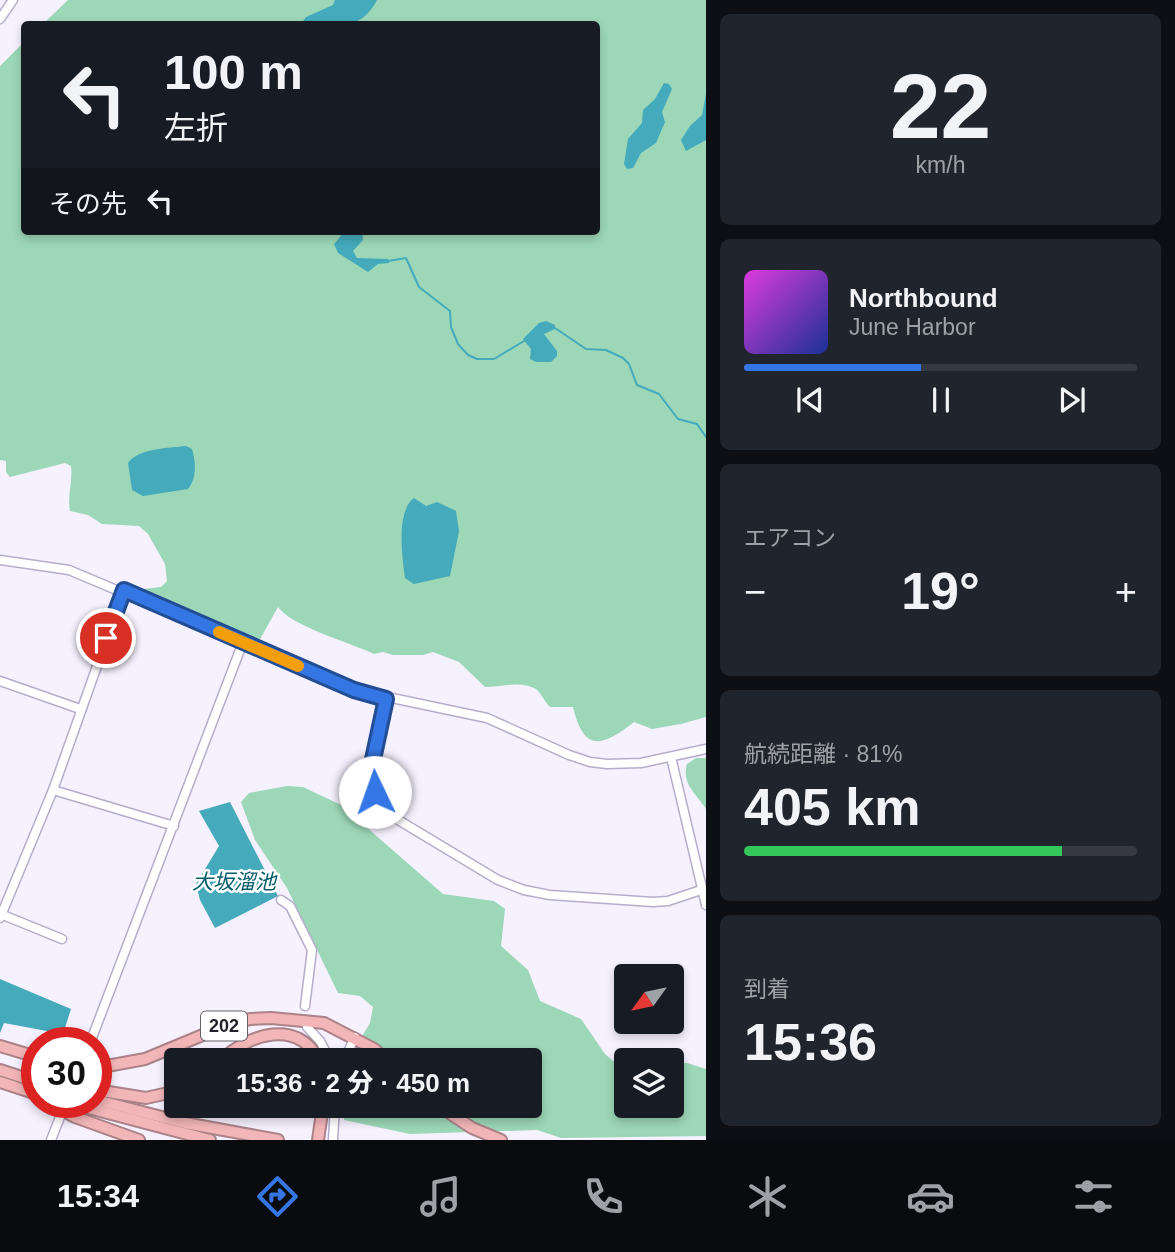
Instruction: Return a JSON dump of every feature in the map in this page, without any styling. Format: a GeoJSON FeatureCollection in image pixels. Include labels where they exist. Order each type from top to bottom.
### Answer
{"type":"FeatureCollection","features":[{"type":"Feature","properties":{"kind":"highway","name":"202"},"geometry":{"type":"LineString","coordinates":[[112,1065],[145,1059],[250,1018],[315,1021],[355,1037],[370,1048]]}},
{"type":"Feature","properties":{"kind":"highway"},"geometry":{"type":"LineString","coordinates":[[238,1048],[265,1034],[289,1034],[301,1040],[308,1048]]}},
{"type":"Feature","properties":{"kind":"highway"},"geometry":{"type":"LineString","coordinates":[[0,1046],[21,1052]]}},
{"type":"Feature","properties":{"kind":"highway"},"geometry":{"type":"LineString","coordinates":[[0,1068],[21,1073]]}},
{"type":"Feature","properties":{"kind":"highway"},"geometry":{"type":"LineString","coordinates":[[0,1068],[21,1076]]}},
{"type":"Feature","properties":{"kind":"highway"},"geometry":{"type":"LineString","coordinates":[[0,1082],[21,1090]]}},
{"type":"Feature","properties":{"kind":"highway"},"geometry":{"type":"LineString","coordinates":[[112,1093],[146,1098],[164,1094]]}},
{"type":"Feature","properties":{"kind":"highway"},"geometry":{"type":"LineString","coordinates":[[112,1104],[185,1123],[278,1140]]}},
{"type":"Feature","properties":{"kind":"highway"},"geometry":{"type":"LineString","coordinates":[[112,1114],[210,1140]]}},
{"type":"Feature","properties":{"kind":"highway"},"geometry":{"type":"LineString","coordinates":[[78,1118],[139,1140]]}},
{"type":"Feature","properties":{"kind":"highway"},"geometry":{"type":"LineString","coordinates":[[318,1140],[321,1118]]}},
{"type":"Feature","properties":{"kind":"highway"},"geometry":{"type":"LineString","coordinates":[[457,1118],[472,1128],[501,1140]]}},
{"type":"Feature","properties":{"kind":"street"},"geometry":{"type":"LineString","coordinates":[[0,19],[13,0]]}},
{"type":"Feature","properties":{"kind":"street"},"geometry":{"type":"LineString","coordinates":[[0,560],[69,570],[124,590],[354,690],[386,699],[487,718],[590,762],[641,763],[706,749]]}},
{"type":"Feature","properties":{"kind":"street"},"geometry":{"type":"LineString","coordinates":[[62,939],[1,916],[53,790],[124,590]]}},
{"type":"Feature","properties":{"kind":"street"},"geometry":{"type":"LineString","coordinates":[[96,1027],[243,642]]}},
{"type":"Feature","properties":{"kind":"street"},"geometry":{"type":"LineString","coordinates":[[0,681],[80,709]]}},
{"type":"Feature","properties":{"kind":"street"},"geometry":{"type":"LineString","coordinates":[[386,699],[372,772],[378,799],[395,818],[498,880],[524,890],[550,895],[653,902],[668,901],[701,890]]}},
{"type":"Feature","properties":{"kind":"street"},"geometry":{"type":"LineString","coordinates":[[671,757],[706,905]]}},
{"type":"Feature","properties":{"kind":"street"},"geometry":{"type":"LineString","coordinates":[[53,790],[174,826]]}},
{"type":"Feature","properties":{"kind":"street"},"geometry":{"type":"LineString","coordinates":[[281,900],[290,906],[312,950],[305,1006]]}},
{"type":"Feature","properties":{"kind":"street"},"geometry":{"type":"LineString","coordinates":[[307,1027],[324,1048]]}},
{"type":"Feature","properties":{"kind":"street"},"geometry":{"type":"LineString","coordinates":[[350,1048],[355,1037]]}},
{"type":"Feature","properties":{"kind":"street"},"geometry":{"type":"LineString","coordinates":[[51,1140],[60,1118]]}},
{"type":"Feature","properties":{"kind":"street"},"geometry":{"type":"LineString","coordinates":[[332,1140],[334,1118]]}},
{"type":"Feature","properties":{"kind":"green space"},"geometry":{"type":"Polygon","coordinates":[[[68,0],[706,0],[706,717],[652,729],[634,722],[613,737],[596,741],[589,739],[583,732],[573,707],[550,707],[536,689],[530,686],[485,687],[459,662],[433,652],[423,655],[393,655],[383,652],[374,654],[295,621],[278,607],[259,641],[153,596],[145,596],[143,589],[161,587],[167,581],[165,564],[148,534],[139,526],[102,524],[88,515],[70,511],[71,466],[65,463],[10,477],[6,472],[6,461],[0,460],[0,66],[21,45],[21,235],[600,235],[600,21],[46,21],[68,0]]]}},
{"type":"Feature","properties":{"kind":"green space"},"geometry":{"type":"Polygon","coordinates":[[[696,758],[706,758],[706,809],[686,777],[687,764],[696,758]]]}},
{"type":"Feature","properties":{"kind":"green space"},"geometry":{"type":"Polygon","coordinates":[[[287,786],[303,787],[341,805],[443,894],[494,901],[505,909],[501,946],[528,970],[540,1001],[581,1019],[605,1054],[614,1062],[614,1118],[684,1118],[684,1063],[687,1063],[706,1069],[706,1136],[561,1138],[537,1130],[410,1134],[344,1120],[542,1118],[542,1048],[355,1048],[370,1023],[373,1007],[360,996],[338,993],[287,888],[255,840],[241,802],[249,793],[287,786]]]}},
{"type":"Feature","properties":{"kind":"water"},"geometry":{"type":"Polygon","coordinates":[[[335,0],[377,0],[370,11],[356,21],[303,21],[306,17],[333,5],[335,0]]]}},
{"type":"Feature","properties":{"kind":"water"},"geometry":{"type":"Polygon","coordinates":[[[664,83],[669,84],[672,89],[662,112],[665,122],[656,143],[641,153],[633,168],[627,169],[624,164],[628,139],[642,123],[643,110],[655,99],[664,83]]]}},
{"type":"Feature","properties":{"kind":"water"},"geometry":{"type":"Polygon","coordinates":[[[706,94],[706,140],[686,151],[681,140],[690,126],[702,115],[706,94]]]}},
{"type":"Feature","properties":{"kind":"water"},"geometry":{"type":"Polygon","coordinates":[[[342,235],[362,235],[363,240],[353,251],[357,258],[388,259],[389,263],[378,264],[368,272],[338,253],[334,244],[342,235]]]}},
{"type":"Feature","properties":{"kind":"water"},"geometry":{"type":"Polygon","coordinates":[[[546,321],[555,325],[555,329],[544,334],[557,351],[557,356],[551,362],[536,362],[530,359],[531,349],[523,339],[539,323],[546,321]]]}},
{"type":"Feature","properties":{"kind":"water"},"geometry":{"type":"Polygon","coordinates":[[[186,446],[192,449],[195,465],[193,480],[188,489],[143,496],[132,490],[128,463],[133,458],[155,450],[186,446]]]}},
{"type":"Feature","properties":{"kind":"water"},"geometry":{"type":"Polygon","coordinates":[[[414,498],[426,506],[437,502],[456,511],[459,531],[450,576],[414,584],[405,578],[402,523],[408,504],[414,498]]]}},
{"type":"Feature","properties":{"kind":"water","name":"大坂溜池"},"geometry":{"type":"Polygon","coordinates":[[[230,802],[278,896],[215,928],[200,900],[196,884],[219,846],[199,811],[230,802]]]}},
{"type":"Feature","properties":{"kind":"water"},"geometry":{"type":"Polygon","coordinates":[[[0,979],[71,1009],[65,1027],[25,1027],[4,1023],[0,1033],[0,979]]]}},
{"type":"Feature","properties":{"kind":"waterway"},"geometry":{"type":"LineString","coordinates":[[388,261],[406,258],[419,287],[450,311],[451,327],[458,344],[468,355],[477,359],[494,359],[524,341]]}},
{"type":"Feature","properties":{"kind":"waterway"},"geometry":{"type":"LineString","coordinates":[[555,328],[586,349],[606,350],[623,358],[629,364],[637,385],[659,394],[678,419],[697,424],[706,437]]}},
{"type":"Feature","properties":{"kind":"slow traffic"},"geometry":{"type":"LineString","coordinates":[[219,632],[298,666]]}},
{"type":"Feature","properties":{"kind":"route"},"geometry":{"type":"LineString","coordinates":[[106,638],[124,590],[354,690],[386,699],[372,764],[375,792]]}}]}
